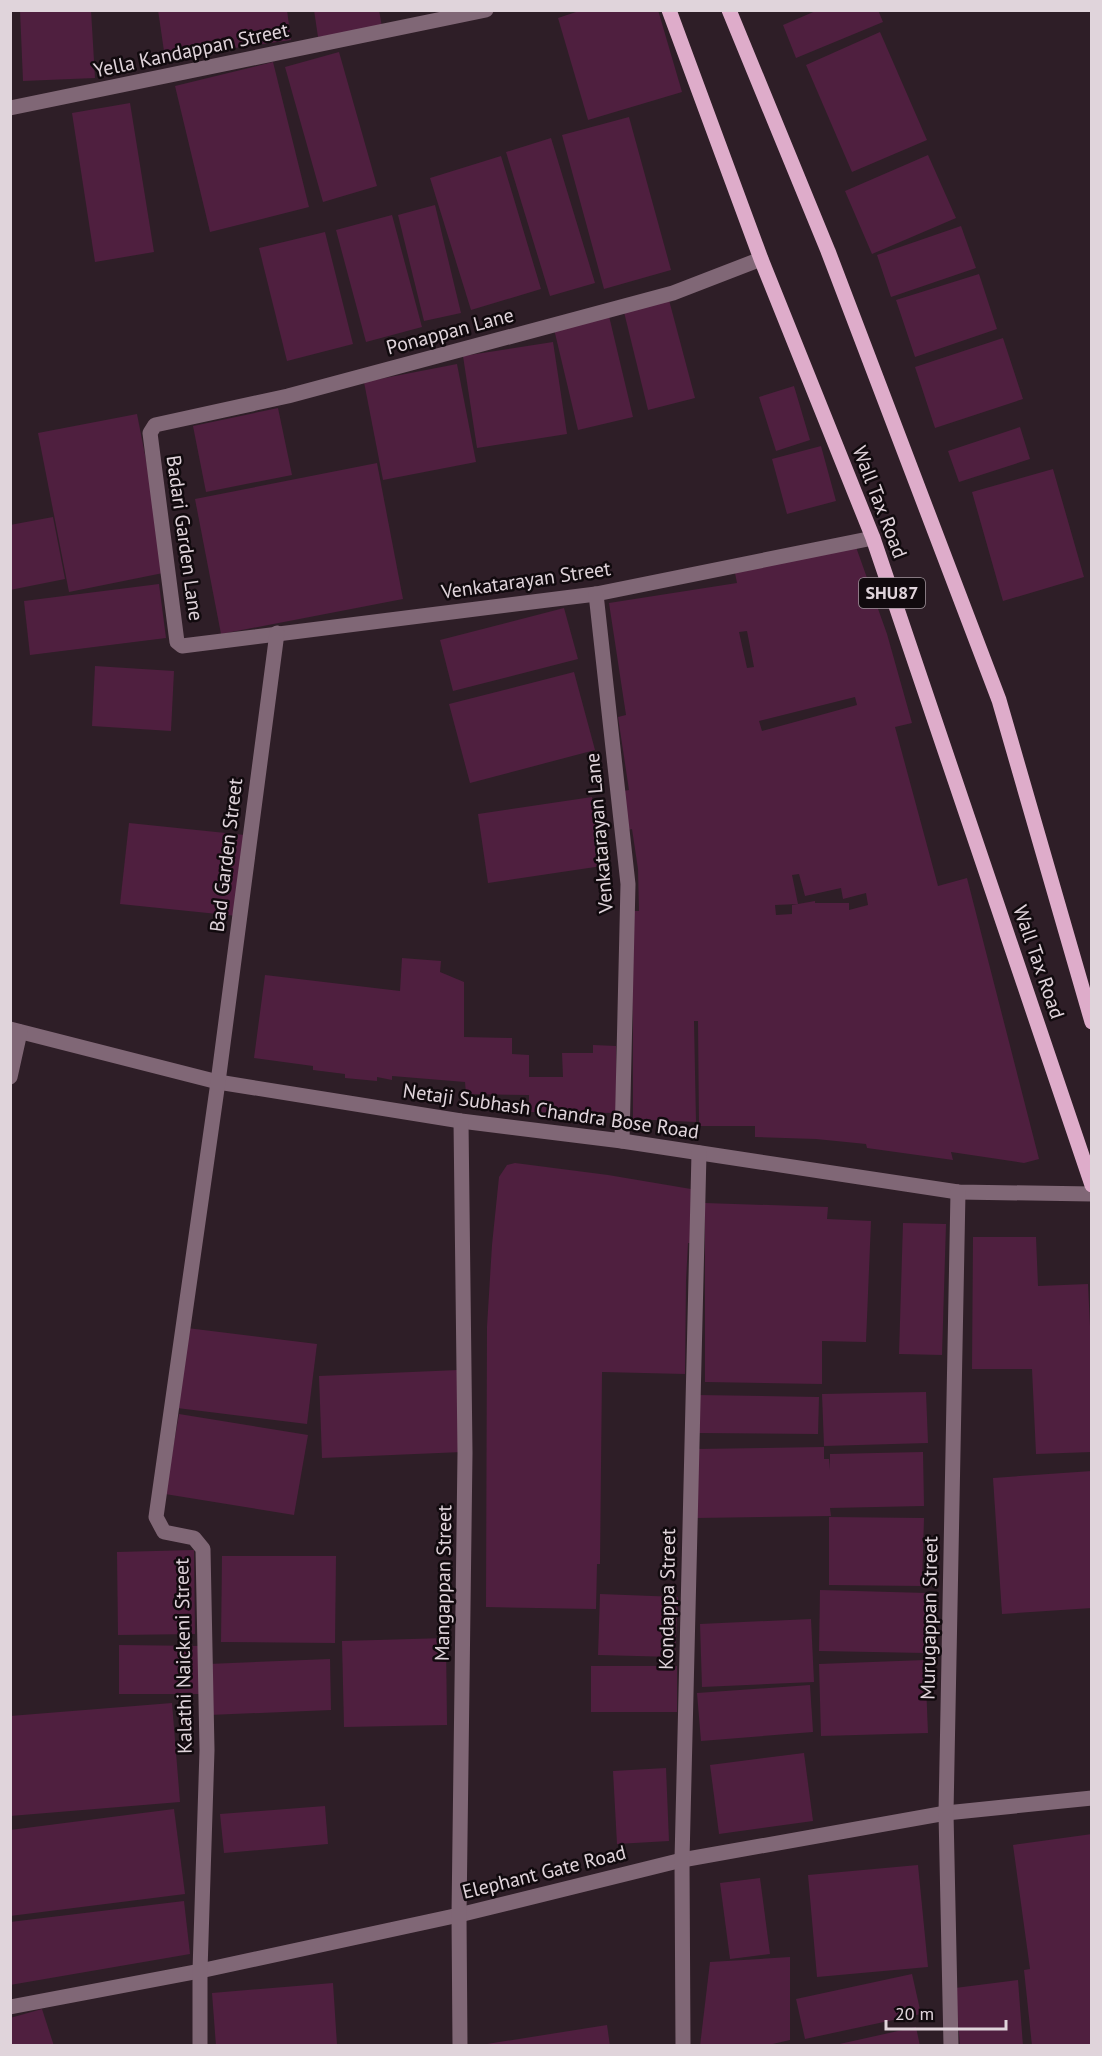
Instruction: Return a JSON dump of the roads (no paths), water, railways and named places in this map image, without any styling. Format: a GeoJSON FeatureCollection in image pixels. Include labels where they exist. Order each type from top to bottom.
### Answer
{"type":"FeatureCollection","features":[{"type":"Feature","properties":{"kind":"main road","name":"Wall Tax Road"},"geometry":{"type":"LineString","coordinates":[[669,10],[761,259],[873,538],[1092,1185]]}},
{"type":"Feature","properties":{"kind":"main road","name":"Wall Tax Road"},"geometry":{"type":"LineString","coordinates":[[729,10],[828,250],[999,700],[1092,1022]]}},
{"type":"Feature","properties":{"kind":"street","name":"Yella Kandappan Street"},"geometry":{"type":"LineString","coordinates":[[10,108],[486,10]]}},
{"type":"Feature","properties":{"kind":"street","name":"Ponappan Lane"},"geometry":{"type":"LineString","coordinates":[[150,434],[155,425],[288,396],[673,293],[761,259]]}},
{"type":"Feature","properties":{"kind":"street","name":"Badari Garden Lane"},"geometry":{"type":"LineString","coordinates":[[150,434],[177,642],[182,646]]}},
{"type":"Feature","properties":{"kind":"street","name":"Venkatarayan Street"},"geometry":{"type":"LineString","coordinates":[[182,646],[596,594],[873,538]]}},
{"type":"Feature","properties":{"kind":"street","name":"Venkatarayan Lane"},"geometry":{"type":"LineString","coordinates":[[596,594],[628,884],[622,1141]]}},
{"type":"Feature","properties":{"kind":"street","name":"Bad Garden Street"},"geometry":{"type":"LineString","coordinates":[[218,1082],[276,633]]}},
{"type":"Feature","properties":{"kind":"street","name":"Netaji Subhash Chandra Bose Road"},"geometry":{"type":"LineString","coordinates":[[15,1030],[218,1082],[461,1121],[622,1141],[958,1192],[1092,1194]]}},
{"type":"Feature","properties":{"kind":"street"},"geometry":{"type":"LineString","coordinates":[[10,1077],[15,1030]]}},
{"type":"Feature","properties":{"kind":"street","name":"Kalathi Naickeni Street"},"geometry":{"type":"LineString","coordinates":[[201,2046],[200,1971],[207,1750],[203,1549],[194,1538],[164,1532],[156,1517],[218,1082]]}},
{"type":"Feature","properties":{"kind":"street","name":"Mangappan Street"},"geometry":{"type":"LineString","coordinates":[[460,2046],[459,1915],[465,1453],[461,1121]]}},
{"type":"Feature","properties":{"kind":"street","name":"Kondappa Street"},"geometry":{"type":"LineString","coordinates":[[683,2046],[682,1860],[699,1153]]}},
{"type":"Feature","properties":{"kind":"street","name":"Murugappan Street"},"geometry":{"type":"LineString","coordinates":[[951,2046],[946,1813],[958,1192]]}},
{"type":"Feature","properties":{"kind":"street","name":"Elephant Gate Road"},"geometry":{"type":"LineString","coordinates":[[10,2007],[200,1971],[459,1915],[682,1860],[946,1813],[1092,1798]]}}]}
